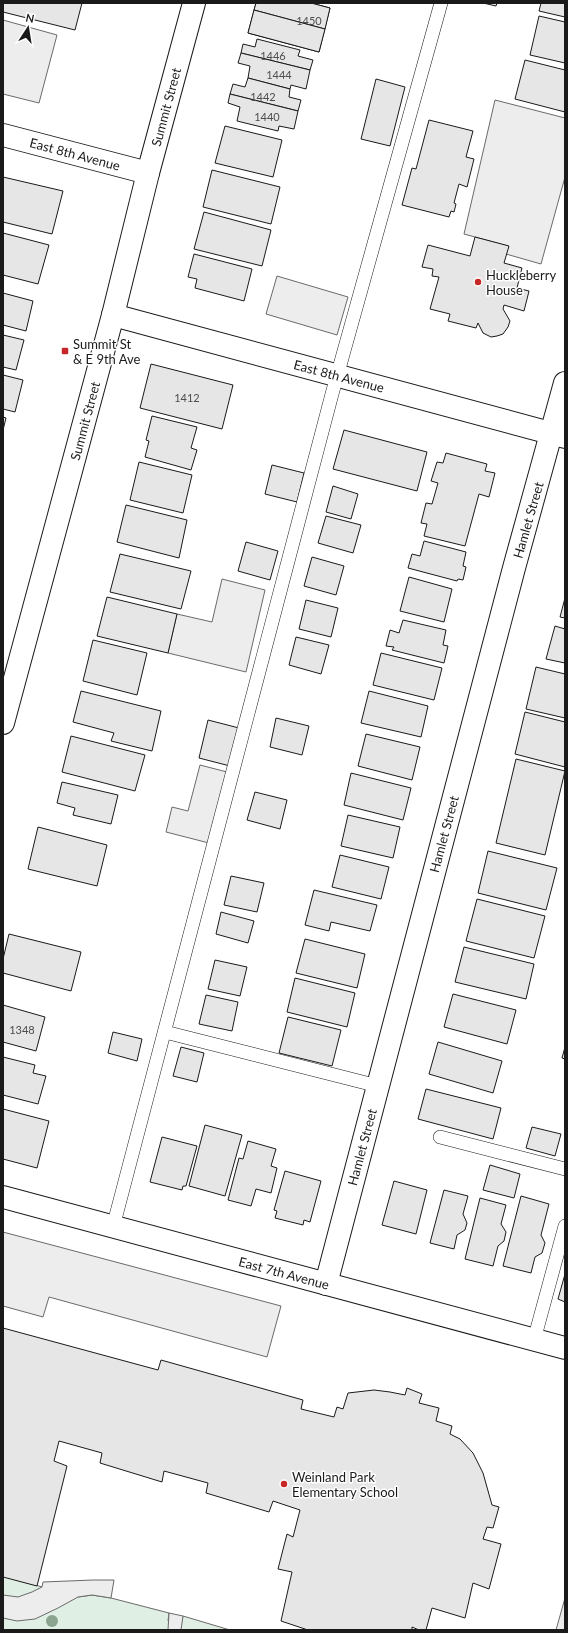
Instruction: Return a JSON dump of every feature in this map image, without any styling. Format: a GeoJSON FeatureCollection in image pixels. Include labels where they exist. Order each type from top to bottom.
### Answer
{"type":"FeatureCollection","features":[{"type":"Feature","properties":{"kind":"street","name":"Summit Street"},"geometry":{"type":"LineString","coordinates":[[3,723],[114,315],[148,173],[194,3]]}},
{"type":"Feature","properties":{"kind":"street","name":"East 8th Avenue"},"geometry":{"type":"LineString","coordinates":[[3,135],[148,173]]}},
{"type":"Feature","properties":{"kind":"street","name":"East 8th Avenue"},"geometry":{"type":"LineString","coordinates":[[114,315],[558,435]]}},
{"type":"Feature","properties":{"kind":"street","name":"Hamlet Street"},"geometry":{"type":"LineString","coordinates":[[326,1284],[514,568],[558,435],[565,383]]}},
{"type":"Feature","properties":{"kind":"street","name":"East 7th Avenue"},"geometry":{"type":"LineString","coordinates":[[3,1197],[565,1348]]}},
{"type":"Feature","properties":{"kind":"lane"},"geometry":{"type":"LineString","coordinates":[[113,1227],[337,376],[441,3]]}},
{"type":"Feature","properties":{"kind":"lane"},"geometry":{"type":"LineString","coordinates":[[165,1032],[378,1086]]}},
{"type":"Feature","properties":{"kind":"lane"},"geometry":{"type":"LineString","coordinates":[[440,1136],[565,1170]]}},
{"type":"Feature","properties":{"kind":"lane"},"geometry":{"type":"LineString","coordinates":[[534,1340],[565,1226]]}},
{"type":"Feature","properties":{"kind":"green space"},"geometry":{"type":"Polygon","coordinates":[[[3,1576],[78,1597],[92,1595],[111,1598],[169,1613],[168,1621],[181,1624],[183,1616],[230,1630],[3,1630],[3,1576]]]}},
{"type":"Feature","properties":{"kind":"shaded area"},"geometry":{"type":"Polygon","coordinates":[[[3,20],[57,35],[39,103],[3,94],[3,20]]]}},
{"type":"Feature","properties":{"kind":"shaded area"},"geometry":{"type":"Polygon","coordinates":[[[495,100],[565,118],[565,177],[541,264],[506,254],[508,246],[464,234],[495,100]]]}},
{"type":"Feature","properties":{"kind":"shaded area"},"geometry":{"type":"Polygon","coordinates":[[[277,276],[348,297],[337,335],[266,314],[277,276]]]}},
{"type":"Feature","properties":{"kind":"shaded area"},"geometry":{"type":"Polygon","coordinates":[[[222,579],[265,590],[246,672],[168,653],[177,614],[212,622],[222,579]]]}},
{"type":"Feature","properties":{"kind":"shaded area"},"geometry":{"type":"Polygon","coordinates":[[[200,765],[227,772],[209,843],[166,832],[172,807],[188,811],[200,765]]]}},
{"type":"Feature","properties":{"kind":"shaded area"},"geometry":{"type":"Polygon","coordinates":[[[3,1232],[281,1306],[267,1357],[49,1297],[43,1317],[3,1306],[3,1232]]]}},
{"type":"Feature","properties":{"kind":"shaded area"},"geometry":{"type":"Polygon","coordinates":[[[114,1580],[111,1598],[92,1595],[78,1597],[35,1619],[17,1621],[3,1618],[3,1595],[18,1597],[42,1587],[43,1582],[114,1580]]]}},
{"type":"Feature","properties":{"kind":"shaded area"},"geometry":{"type":"Polygon","coordinates":[[[565,1598],[565,1630],[556,1630],[565,1598]]]}},
{"type":"Feature","properties":{"kind":"shaded area"},"geometry":{"type":"Polygon","coordinates":[[[169,1613],[183,1616],[181,1630],[168,1630],[169,1613]]]}},
{"type":"Feature","properties":{"kind":"building"},"geometry":{"type":"Polygon","coordinates":[[[3,3],[82,3],[75,30],[3,12],[3,3]]]}},
{"type":"Feature","properties":{"kind":"building"},"geometry":{"type":"Polygon","coordinates":[[[256,3],[311,3],[330,8],[319,52],[248,33],[256,3]]]}},
{"type":"Feature","properties":{"kind":"building"},"geometry":{"type":"Polygon","coordinates":[[[256,3],[311,3],[330,8],[325,29],[254,10],[256,3]]]}},
{"type":"Feature","properties":{"kind":"building"},"geometry":{"type":"Polygon","coordinates":[[[483,3],[497,3],[496,6],[483,3]]]}},
{"type":"Feature","properties":{"kind":"building"},"geometry":{"type":"Polygon","coordinates":[[[541,3],[565,3],[565,17],[539,11],[541,3]]]}},
{"type":"Feature","properties":{"kind":"building"},"geometry":{"type":"Polygon","coordinates":[[[254,10],[325,29],[319,52],[248,33],[254,10]]]}},
{"type":"Feature","properties":{"kind":"building"},"geometry":{"type":"Polygon","coordinates":[[[539,16],[565,22],[565,63],[530,55],[539,16]]]}},
{"type":"Feature","properties":{"kind":"building"},"geometry":{"type":"Polygon","coordinates":[[[257,39],[300,50],[298,56],[313,60],[310,70],[241,53],[243,44],[255,47],[257,39]]]}},
{"type":"Feature","properties":{"kind":"building"},"geometry":{"type":"Polygon","coordinates":[[[241,53],[310,70],[306,89],[291,85],[290,89],[248,78],[250,66],[238,63],[241,53]]]}},
{"type":"Feature","properties":{"kind":"building"},"geometry":{"type":"Polygon","coordinates":[[[525,60],[565,70],[565,112],[515,99],[525,60]]]}},
{"type":"Feature","properties":{"kind":"building"},"geometry":{"type":"Polygon","coordinates":[[[248,78],[290,89],[289,97],[301,100],[298,111],[230,94],[233,84],[245,87],[248,78]]]}},
{"type":"Feature","properties":{"kind":"building"},"geometry":{"type":"Polygon","coordinates":[[[376,79],[405,87],[390,146],[361,139],[376,79]]]}},
{"type":"Feature","properties":{"kind":"building"},"geometry":{"type":"Polygon","coordinates":[[[230,94],[298,111],[294,129],[279,126],[278,131],[237,121],[240,107],[228,103],[230,94]]]}},
{"type":"Feature","properties":{"kind":"building"},"geometry":{"type":"Polygon","coordinates":[[[429,120],[473,131],[466,157],[474,159],[467,187],[459,184],[454,203],[456,204],[454,212],[451,211],[449,217],[402,205],[412,168],[416,169],[429,120]]]}},
{"type":"Feature","properties":{"kind":"building"},"geometry":{"type":"Polygon","coordinates":[[[225,126],[282,140],[273,177],[215,163],[225,126]]]}},
{"type":"Feature","properties":{"kind":"building"},"geometry":{"type":"Polygon","coordinates":[[[212,170],[280,187],[271,224],[203,207],[212,170]]]}},
{"type":"Feature","properties":{"kind":"building"},"geometry":{"type":"Polygon","coordinates":[[[3,177],[63,191],[52,234],[3,222],[3,177]]]}},
{"type":"Feature","properties":{"kind":"building"},"geometry":{"type":"Polygon","coordinates":[[[204,212],[271,230],[262,266],[194,249],[204,212]]]}},
{"type":"Feature","properties":{"kind":"building"},"geometry":{"type":"Polygon","coordinates":[[[3,233],[49,245],[38,284],[3,275],[3,233]]]}},
{"type":"Feature","properties":{"kind":"building","name":"Huckleberry House"},"geometry":{"type":"Polygon","coordinates":[[[475,237],[509,246],[504,263],[522,268],[517,288],[529,291],[524,311],[504,305],[503,309],[510,321],[503,334],[497,336],[491,337],[483,333],[478,323],[476,328],[448,321],[450,314],[430,309],[439,277],[432,276],[433,269],[422,267],[428,245],[470,256],[475,237]]]}},
{"type":"Feature","properties":{"kind":"building"},"geometry":{"type":"Polygon","coordinates":[[[194,254],[252,269],[244,301],[195,288],[197,279],[188,277],[194,254]]]}},
{"type":"Feature","properties":{"kind":"building"},"geometry":{"type":"Polygon","coordinates":[[[3,293],[33,301],[26,331],[3,325],[3,293]]]}},
{"type":"Feature","properties":{"kind":"building"},"geometry":{"type":"Polygon","coordinates":[[[3,335],[24,340],[16,370],[3,367],[3,335]]]}},
{"type":"Feature","properties":{"kind":"building"},"geometry":{"type":"Polygon","coordinates":[[[151,364],[233,385],[222,429],[140,408],[151,364]]]}},
{"type":"Feature","properties":{"kind":"building"},"geometry":{"type":"Polygon","coordinates":[[[3,375],[23,380],[15,412],[3,409],[3,375]]]}},
{"type":"Feature","properties":{"kind":"building"},"geometry":{"type":"Polygon","coordinates":[[[152,416],[197,427],[191,448],[197,450],[191,470],[145,457],[149,441],[146,440],[152,416]]]}},
{"type":"Feature","properties":{"kind":"building"},"geometry":{"type":"Polygon","coordinates":[[[3,417],[6,418],[3,430],[3,417]]]}},
{"type":"Feature","properties":{"kind":"building"},"geometry":{"type":"Polygon","coordinates":[[[344,430],[427,452],[417,491],[333,469],[344,430]]]}},
{"type":"Feature","properties":{"kind":"building"},"geometry":{"type":"Polygon","coordinates":[[[446,453],[487,464],[485,471],[495,473],[489,497],[479,494],[465,546],[424,536],[427,524],[421,523],[426,503],[432,504],[438,483],[431,481],[437,462],[443,463],[446,453]]]}},
{"type":"Feature","properties":{"kind":"building"},"geometry":{"type":"Polygon","coordinates":[[[139,462],[192,475],[183,513],[130,500],[139,462]]]}},
{"type":"Feature","properties":{"kind":"building"},"geometry":{"type":"Polygon","coordinates":[[[272,465],[304,473],[297,502],[265,494],[272,465]]]}},
{"type":"Feature","properties":{"kind":"building"},"geometry":{"type":"Polygon","coordinates":[[[333,486],[358,494],[351,519],[326,512],[333,486]]]}},
{"type":"Feature","properties":{"kind":"building"},"geometry":{"type":"Polygon","coordinates":[[[126,505],[187,520],[179,558],[117,542],[126,505]]]}},
{"type":"Feature","properties":{"kind":"building"},"geometry":{"type":"Polygon","coordinates":[[[326,516],[361,525],[353,553],[318,543],[326,516]]]}},
{"type":"Feature","properties":{"kind":"building"},"geometry":{"type":"Polygon","coordinates":[[[424,541],[466,552],[463,566],[466,567],[463,580],[458,579],[457,581],[408,568],[412,554],[420,556],[424,541]]]}},
{"type":"Feature","properties":{"kind":"building"},"geometry":{"type":"Polygon","coordinates":[[[246,542],[278,551],[270,580],[238,571],[246,542]]]}},
{"type":"Feature","properties":{"kind":"building"},"geometry":{"type":"Polygon","coordinates":[[[120,554],[191,571],[181,609],[110,592],[120,554]]]}},
{"type":"Feature","properties":{"kind":"building"},"geometry":{"type":"Polygon","coordinates":[[[312,557],[344,566],[336,595],[304,586],[312,557]]]}},
{"type":"Feature","properties":{"kind":"building"},"geometry":{"type":"Polygon","coordinates":[[[409,577],[452,589],[444,622],[400,611],[409,577]]]}},
{"type":"Feature","properties":{"kind":"building"},"geometry":{"type":"Polygon","coordinates":[[[107,597],[177,614],[168,653],[97,636],[107,597]]]}},
{"type":"Feature","properties":{"kind":"building"},"geometry":{"type":"Polygon","coordinates":[[[565,598],[565,618],[560,617],[565,598]]]}},
{"type":"Feature","properties":{"kind":"building"},"geometry":{"type":"Polygon","coordinates":[[[306,600],[338,608],[331,637],[299,629],[306,600]]]}},
{"type":"Feature","properties":{"kind":"building"},"geometry":{"type":"Polygon","coordinates":[[[403,620],[446,630],[443,645],[448,646],[444,663],[392,650],[394,647],[386,646],[390,630],[399,633],[403,620]]]}},
{"type":"Feature","properties":{"kind":"building"},"geometry":{"type":"Polygon","coordinates":[[[555,626],[565,629],[565,663],[546,659],[555,626]]]}},
{"type":"Feature","properties":{"kind":"building"},"geometry":{"type":"Polygon","coordinates":[[[296,637],[329,645],[321,674],[289,665],[296,637]]]}},
{"type":"Feature","properties":{"kind":"building"},"geometry":{"type":"Polygon","coordinates":[[[93,640],[147,653],[137,695],[83,681],[93,640]]]}},
{"type":"Feature","properties":{"kind":"building"},"geometry":{"type":"Polygon","coordinates":[[[381,653],[442,668],[434,700],[373,685],[381,653]]]}},
{"type":"Feature","properties":{"kind":"building"},"geometry":{"type":"Polygon","coordinates":[[[536,667],[565,674],[565,718],[526,709],[536,667]]]}},
{"type":"Feature","properties":{"kind":"building"},"geometry":{"type":"Polygon","coordinates":[[[81,691],[161,711],[152,751],[111,741],[114,733],[73,722],[81,691]]]}},
{"type":"Feature","properties":{"kind":"building"},"geometry":{"type":"Polygon","coordinates":[[[369,691],[428,706],[421,737],[361,723],[369,691]]]}},
{"type":"Feature","properties":{"kind":"building"},"geometry":{"type":"Polygon","coordinates":[[[525,712],[565,722],[565,767],[515,754],[525,712]]]}},
{"type":"Feature","properties":{"kind":"building"},"geometry":{"type":"Polygon","coordinates":[[[276,718],[309,726],[302,755],[270,747],[276,718]]]}},
{"type":"Feature","properties":{"kind":"building"},"geometry":{"type":"Polygon","coordinates":[[[208,720],[239,728],[230,766],[199,758],[208,720]]]}},
{"type":"Feature","properties":{"kind":"building"},"geometry":{"type":"Polygon","coordinates":[[[366,734],[420,747],[412,780],[358,766],[366,734]]]}},
{"type":"Feature","properties":{"kind":"building"},"geometry":{"type":"Polygon","coordinates":[[[71,736],[145,755],[135,791],[62,772],[71,736]]]}},
{"type":"Feature","properties":{"kind":"building"},"geometry":{"type":"Polygon","coordinates":[[[516,759],[565,771],[545,855],[496,843],[516,759]]]}},
{"type":"Feature","properties":{"kind":"building"},"geometry":{"type":"Polygon","coordinates":[[[351,773],[411,788],[403,820],[344,805],[351,773]]]}},
{"type":"Feature","properties":{"kind":"building"},"geometry":{"type":"Polygon","coordinates":[[[62,782],[118,795],[111,824],[73,815],[75,808],[57,803],[62,782]]]}},
{"type":"Feature","properties":{"kind":"building"},"geometry":{"type":"Polygon","coordinates":[[[255,792],[287,800],[280,829],[247,820],[255,792]]]}},
{"type":"Feature","properties":{"kind":"building"},"geometry":{"type":"Polygon","coordinates":[[[348,815],[400,827],[393,858],[341,846],[348,815]]]}},
{"type":"Feature","properties":{"kind":"building"},"geometry":{"type":"Polygon","coordinates":[[[38,827],[107,845],[97,886],[28,869],[38,827]]]}},
{"type":"Feature","properties":{"kind":"building"},"geometry":{"type":"Polygon","coordinates":[[[488,851],[557,868],[546,910],[478,893],[488,851]]]}},
{"type":"Feature","properties":{"kind":"building"},"geometry":{"type":"Polygon","coordinates":[[[340,855],[389,867],[381,899],[332,887],[340,855]]]}},
{"type":"Feature","properties":{"kind":"building"},"geometry":{"type":"Polygon","coordinates":[[[231,876],[264,883],[257,912],[224,905],[231,876]]]}},
{"type":"Feature","properties":{"kind":"building"},"geometry":{"type":"Polygon","coordinates":[[[314,890],[377,905],[370,931],[331,922],[329,931],[305,925],[314,890]]]}},
{"type":"Feature","properties":{"kind":"building"},"geometry":{"type":"Polygon","coordinates":[[[477,899],[545,916],[534,958],[466,941],[477,899]]]}},
{"type":"Feature","properties":{"kind":"building"},"geometry":{"type":"Polygon","coordinates":[[[221,912],[254,921],[248,943],[216,934],[221,912]]]}},
{"type":"Feature","properties":{"kind":"building"},"geometry":{"type":"Polygon","coordinates":[[[9,934],[81,952],[71,991],[3,973],[3,959],[9,934]]]}},
{"type":"Feature","properties":{"kind":"building"},"geometry":{"type":"Polygon","coordinates":[[[305,939],[365,954],[357,988],[296,973],[305,939]]]}},
{"type":"Feature","properties":{"kind":"building"},"geometry":{"type":"Polygon","coordinates":[[[464,947],[534,964],[526,999],[455,982],[464,947]]]}},
{"type":"Feature","properties":{"kind":"building"},"geometry":{"type":"Polygon","coordinates":[[[215,960],[247,967],[240,996],[208,989],[215,960]]]}},
{"type":"Feature","properties":{"kind":"building"},"geometry":{"type":"Polygon","coordinates":[[[295,978],[355,993],[347,1027],[287,1012],[295,978]]]}},
{"type":"Feature","properties":{"kind":"building"},"geometry":{"type":"Polygon","coordinates":[[[453,994],[516,1010],[507,1044],[444,1027],[453,994]]]}},
{"type":"Feature","properties":{"kind":"building"},"geometry":{"type":"Polygon","coordinates":[[[206,995],[238,1002],[232,1031],[199,1024],[206,995]]]}},
{"type":"Feature","properties":{"kind":"building"},"geometry":{"type":"Polygon","coordinates":[[[3,1005],[45,1017],[36,1051],[3,1042],[3,1005]]]}},
{"type":"Feature","properties":{"kind":"building"},"geometry":{"type":"Polygon","coordinates":[[[288,1017],[341,1030],[332,1066],[279,1053],[288,1017]]]}},
{"type":"Feature","properties":{"kind":"building"},"geometry":{"type":"Polygon","coordinates":[[[113,1032],[142,1039],[137,1061],[108,1053],[113,1032]]]}},
{"type":"Feature","properties":{"kind":"building"},"geometry":{"type":"Polygon","coordinates":[[[438,1042],[502,1061],[493,1093],[429,1074],[438,1042]]]}},
{"type":"Feature","properties":{"kind":"building"},"geometry":{"type":"Polygon","coordinates":[[[181,1047],[204,1053],[197,1082],[173,1076],[181,1047]]]}},
{"type":"Feature","properties":{"kind":"building"},"geometry":{"type":"Polygon","coordinates":[[[565,1047],[565,1059],[562,1058],[565,1047]]]}},
{"type":"Feature","properties":{"kind":"building"},"geometry":{"type":"Polygon","coordinates":[[[3,1057],[35,1065],[33,1073],[46,1076],[38,1104],[3,1095],[3,1057]]]}},
{"type":"Feature","properties":{"kind":"building"},"geometry":{"type":"Polygon","coordinates":[[[426,1089],[501,1108],[493,1139],[418,1119],[426,1089]]]}},
{"type":"Feature","properties":{"kind":"building"},"geometry":{"type":"Polygon","coordinates":[[[3,1109],[49,1121],[37,1168],[3,1159],[3,1109]]]}},
{"type":"Feature","properties":{"kind":"building"},"geometry":{"type":"Polygon","coordinates":[[[205,1125],[242,1135],[225,1196],[189,1186],[205,1125]]]}},
{"type":"Feature","properties":{"kind":"building"},"geometry":{"type":"Polygon","coordinates":[[[532,1127],[561,1134],[555,1156],[526,1148],[532,1127]]]}},
{"type":"Feature","properties":{"kind":"building"},"geometry":{"type":"Polygon","coordinates":[[[162,1137],[197,1146],[186,1186],[183,1186],[182,1190],[150,1182],[162,1137]]]}},
{"type":"Feature","properties":{"kind":"building"},"geometry":{"type":"Polygon","coordinates":[[[248,1141],[276,1149],[271,1166],[277,1168],[271,1193],[256,1189],[251,1206],[228,1200],[239,1158],[243,1159],[248,1141]]]}},
{"type":"Feature","properties":{"kind":"building"},"geometry":{"type":"Polygon","coordinates":[[[490,1165],[520,1174],[514,1198],[483,1190],[490,1165]]]}},
{"type":"Feature","properties":{"kind":"building"},"geometry":{"type":"Polygon","coordinates":[[[285,1171],[321,1181],[310,1222],[304,1220],[303,1225],[275,1218],[277,1211],[274,1210],[285,1171]]]}},
{"type":"Feature","properties":{"kind":"building"},"geometry":{"type":"Polygon","coordinates":[[[394,1181],[427,1190],[416,1234],[382,1225],[394,1181]]]}},
{"type":"Feature","properties":{"kind":"building"},"geometry":{"type":"Polygon","coordinates":[[[444,1190],[468,1196],[463,1214],[467,1223],[465,1230],[457,1235],[454,1249],[430,1243],[444,1190]]]}},
{"type":"Feature","properties":{"kind":"building"},"geometry":{"type":"Polygon","coordinates":[[[521,1196],[549,1204],[541,1235],[545,1243],[542,1253],[535,1257],[531,1273],[503,1266],[521,1196]]]}},
{"type":"Feature","properties":{"kind":"building"},"geometry":{"type":"Polygon","coordinates":[[[480,1198],[506,1205],[501,1224],[506,1232],[504,1241],[498,1246],[493,1266],[465,1259],[480,1198]]]}},
{"type":"Feature","properties":{"kind":"building"},"geometry":{"type":"Polygon","coordinates":[[[565,1274],[565,1302],[558,1299],[565,1274]]]}},
{"type":"Feature","properties":{"kind":"building"},"geometry":{"type":"Polygon","coordinates":[[[3,1328],[158,1370],[161,1360],[303,1400],[301,1409],[334,1417],[337,1407],[343,1409],[348,1393],[374,1390],[405,1395],[407,1388],[422,1394],[419,1403],[439,1408],[436,1421],[452,1426],[450,1434],[460,1439],[473,1453],[483,1473],[492,1505],[499,1507],[493,1528],[487,1527],[483,1539],[501,1544],[489,1589],[473,1583],[465,1618],[432,1608],[426,1630],[419,1630],[412,1627],[412,1630],[308,1630],[281,1621],[292,1572],[278,1569],[287,1534],[293,1537],[300,1510],[273,1501],[269,1512],[206,1493],[208,1483],[164,1471],[162,1482],[100,1463],[102,1453],[59,1441],[54,1461],[67,1466],[37,1586],[3,1577],[3,1328]]]}},
{"type":"Feature","properties":{"kind":"place","name":"Huckleberry House"},"geometry":{"type":"Point","coordinates":[478,282]}},
{"type":"Feature","properties":{"kind":"place","name":"Summit St & E 9th Ave"},"geometry":{"type":"Point","coordinates":[65,351]}},
{"type":"Feature","properties":{"kind":"place","name":"Weinland Park Elementary School"},"geometry":{"type":"Point","coordinates":[284,1484]}}]}
